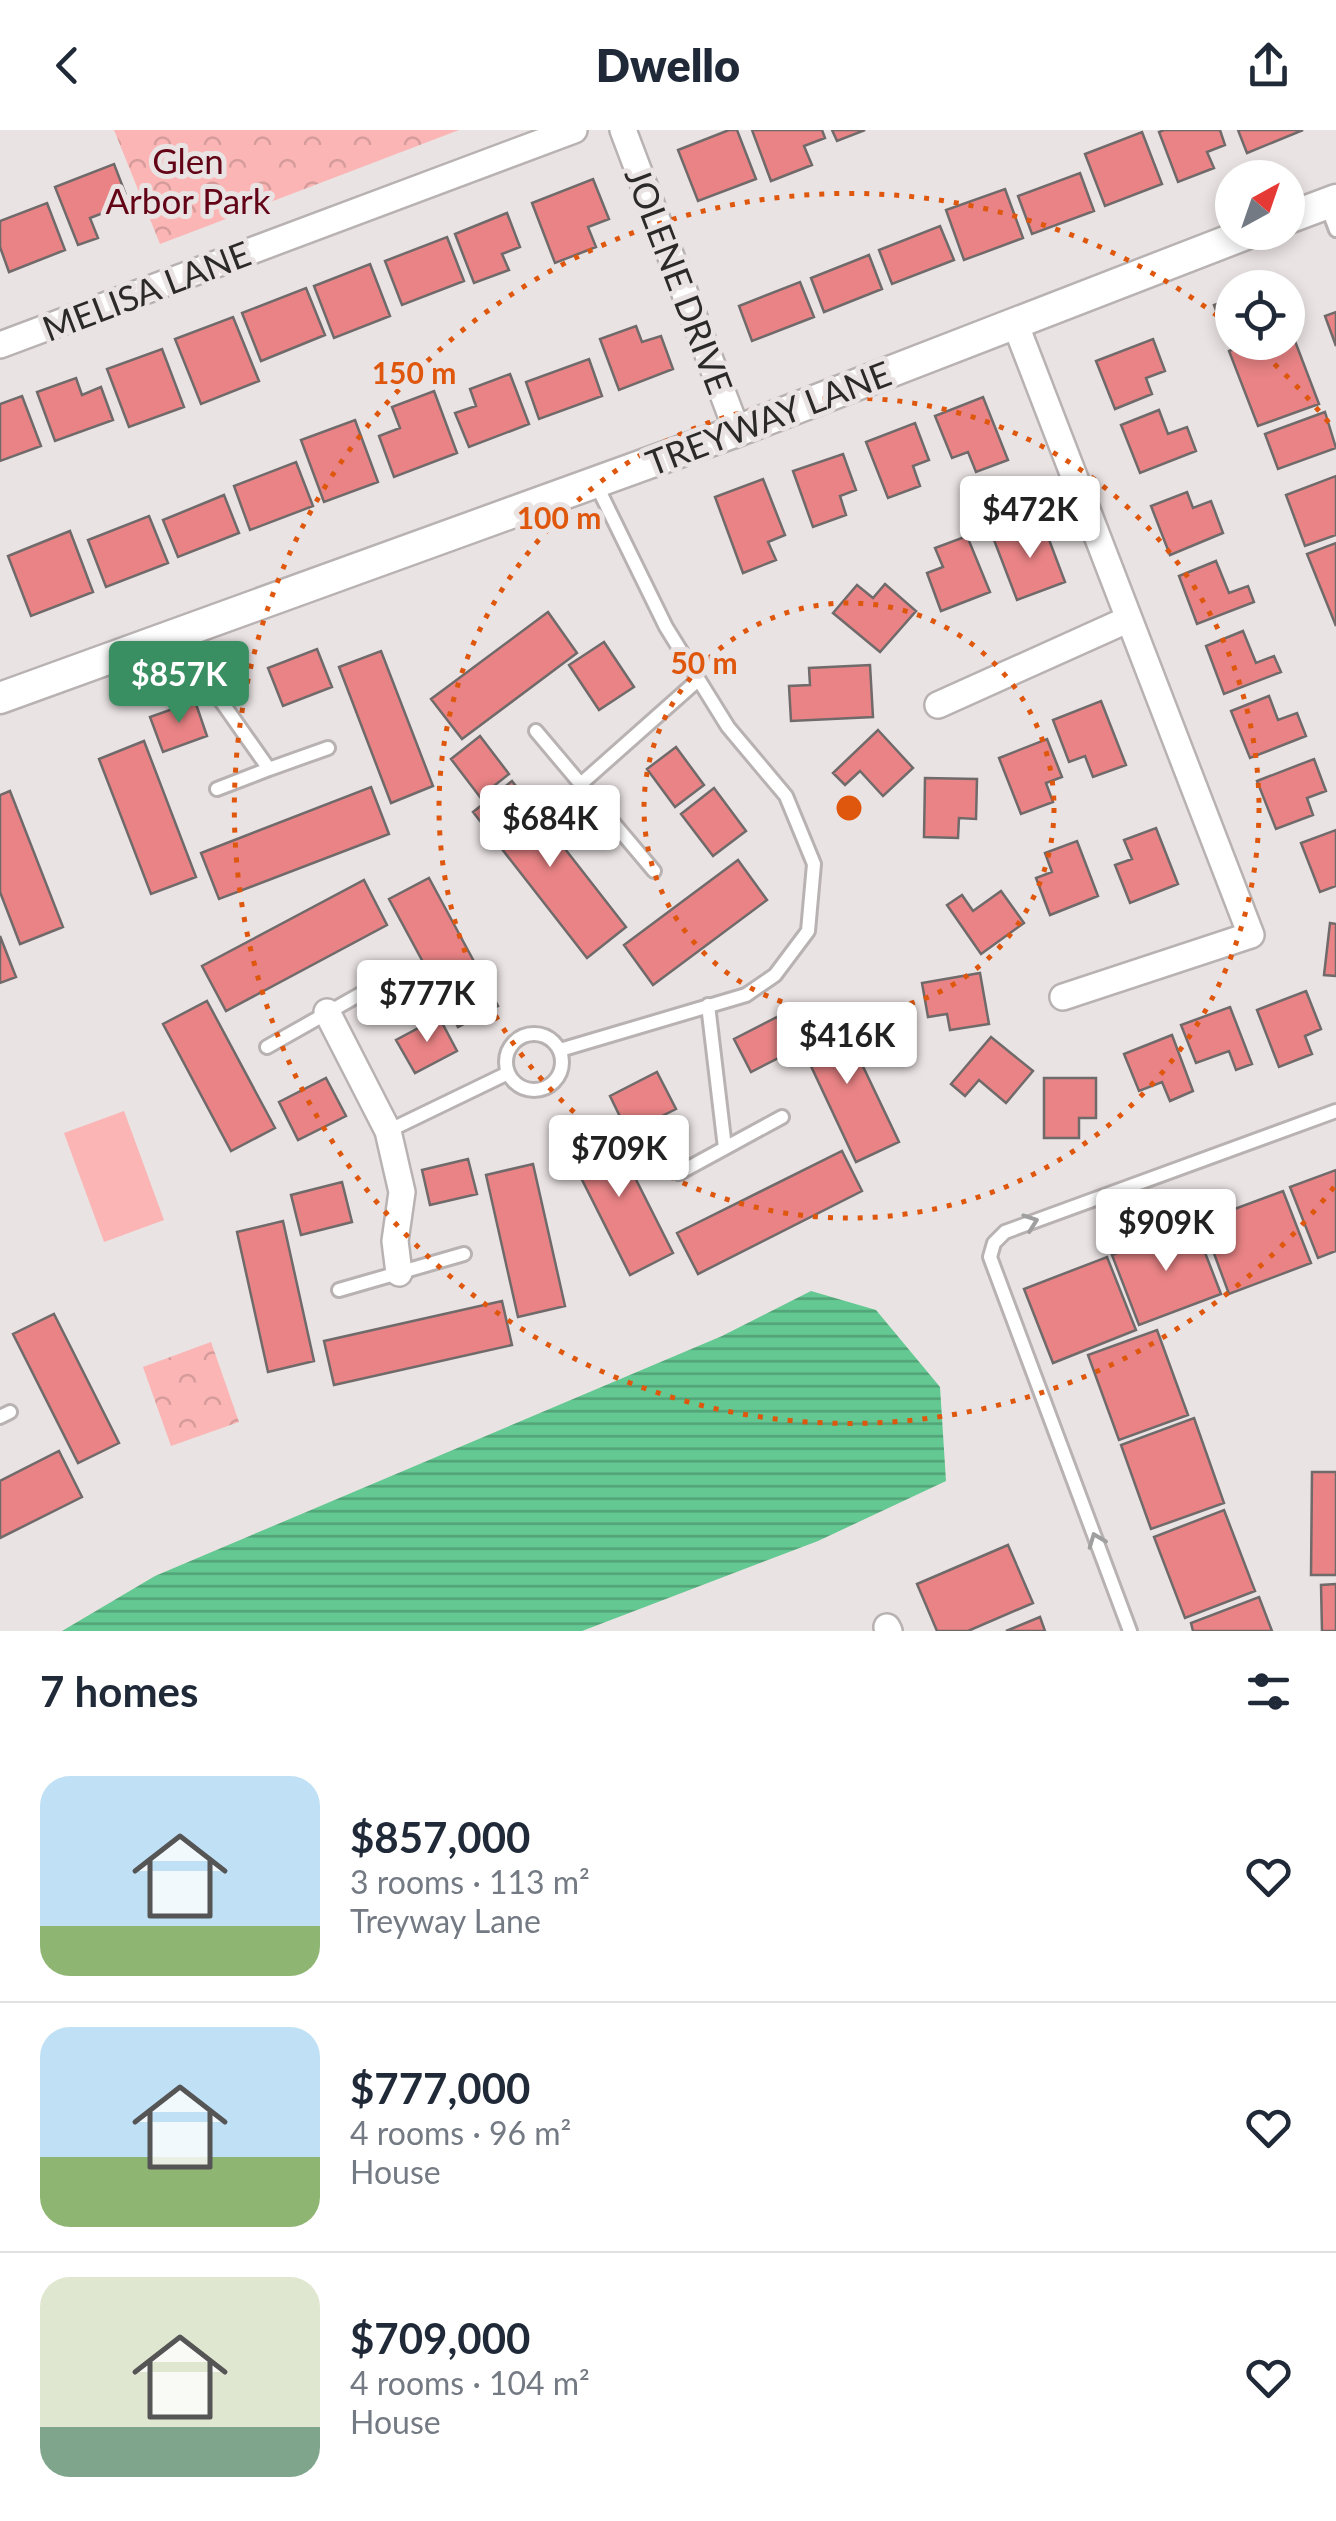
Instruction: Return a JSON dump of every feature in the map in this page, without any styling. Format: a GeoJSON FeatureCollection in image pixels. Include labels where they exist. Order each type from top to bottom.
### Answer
{"type":"FeatureCollection","features":[{"type":"Feature","properties":{"kind":"street","name":"MELISA LANE"},"geometry":{"type":"LineString","coordinates":[[0,346],[574,130]]}},
{"type":"Feature","properties":{"kind":"street","name":"JOLENE DRIVE"},"geometry":{"type":"LineString","coordinates":[[623,130],[737,430]]}},
{"type":"Feature","properties":{"kind":"street"},"geometry":{"type":"LineString","coordinates":[[1305,215],[1333,211]]}},
{"type":"Feature","properties":{"kind":"street","name":"TREYWAY LANE"},"geometry":{"type":"LineString","coordinates":[[0,698],[737,430],[1215,246]]}},
{"type":"Feature","properties":{"kind":"street"},"geometry":{"type":"LineString","coordinates":[[1015,323],[1250,935],[1064,997]]}},
{"type":"Feature","properties":{"kind":"street"},"geometry":{"type":"LineString","coordinates":[[938,704],[1128,619]]}},
{"type":"Feature","properties":{"kind":"street"},"geometry":{"type":"LineString","coordinates":[[327,1012],[388,1130],[402,1192],[395,1241],[399,1273]]}},
{"type":"Feature","properties":{"kind":"lane"},"geometry":{"type":"LineString","coordinates":[[560,1050],[746,995],[775,975],[808,931],[814,864],[786,796],[728,727],[666,626],[595,482]]}},
{"type":"Feature","properties":{"kind":"lane"},"geometry":{"type":"LineString","coordinates":[[174,635],[269,769]]}},
{"type":"Feature","properties":{"kind":"lane"},"geometry":{"type":"LineString","coordinates":[[583,782],[698,680]]}},
{"type":"Feature","properties":{"kind":"lane"},"geometry":{"type":"LineString","coordinates":[[536,731],[583,782],[654,871]]}},
{"type":"Feature","properties":{"kind":"lane"},"geometry":{"type":"LineString","coordinates":[[217,789],[328,748]]}},
{"type":"Feature","properties":{"kind":"lane"},"geometry":{"type":"LineString","coordinates":[[267,1047],[390,978]]}},
{"type":"Feature","properties":{"kind":"lane"},"geometry":{"type":"LineString","coordinates":[[708,1006],[725,1148]]}},
{"type":"Feature","properties":{"kind":"lane"},"geometry":{"type":"LineString","coordinates":[[523,1035],[551,1039],[560,1050],[562,1065],[557,1079],[545,1087],[531,1090],[517,1084],[508,1073],[506,1058],[511,1045],[523,1035]]}},
{"type":"Feature","properties":{"kind":"lane"},"geometry":{"type":"LineString","coordinates":[[388,1130],[508,1073]]}},
{"type":"Feature","properties":{"kind":"lane"},"geometry":{"type":"LineString","coordinates":[[1130,1631],[990,1257],[994,1243],[1005,1232],[1336,1111]]}},
{"type":"Feature","properties":{"kind":"lane"},"geometry":{"type":"LineString","coordinates":[[679,1173],[782,1117]]}},
{"type":"Feature","properties":{"kind":"lane"},"geometry":{"type":"LineString","coordinates":[[339,1290],[464,1254]]}},
{"type":"Feature","properties":{"kind":"green space","name":"Glen Arbor Park"},"geometry":{"type":"Polygon","coordinates":[[[114,130],[459,130],[160,244],[114,130]]]}},
{"type":"Feature","properties":{"kind":"green space"},"geometry":{"type":"Polygon","coordinates":[[[124,1111],[164,1220],[104,1242],[64,1133],[124,1111]]]}},
{"type":"Feature","properties":{"kind":"green space"},"geometry":{"type":"Polygon","coordinates":[[[211,1342],[239,1422],[171,1446],[143,1367],[211,1342]]]}},
{"type":"Feature","properties":{"kind":"shaded area"},"geometry":{"type":"Polygon","coordinates":[[[811,1291],[876,1310],[940,1387],[946,1481],[818,1541],[582,1631],[62,1631],[155,1576],[722,1336],[811,1291]]]}},
{"type":"Feature","properties":{"kind":"building"},"geometry":{"type":"Polygon","coordinates":[[[737,130],[756,179],[698,201],[678,150],[737,130]]]}},
{"type":"Feature","properties":{"kind":"building"},"geometry":{"type":"Polygon","coordinates":[[[752,130],[822,130],[825,138],[804,146],[812,165],[771,181],[752,130]]]}},
{"type":"Feature","properties":{"kind":"building"},"geometry":{"type":"Polygon","coordinates":[[[832,130],[865,130],[837,141],[832,130]]]}},
{"type":"Feature","properties":{"kind":"building"},"geometry":{"type":"Polygon","coordinates":[[[1220,130],[1225,145],[1207,152],[1214,168],[1178,182],[1159,132],[1220,130]]]}},
{"type":"Feature","properties":{"kind":"building"},"geometry":{"type":"Polygon","coordinates":[[[1238,130],[1303,130],[1247,153],[1238,130]]]}},
{"type":"Feature","properties":{"kind":"building"},"geometry":{"type":"Polygon","coordinates":[[[1142,132],[1162,184],[1105,206],[1085,154],[1142,132]]]}},
{"type":"Feature","properties":{"kind":"building"},"geometry":{"type":"Polygon","coordinates":[[[114,164],[129,203],[90,218],[98,238],[78,245],[55,187],[114,164]]]}},
{"type":"Feature","properties":{"kind":"building"},"geometry":{"type":"Polygon","coordinates":[[[1080,173],[1094,211],[1032,234],[1018,196],[1080,173]]]}},
{"type":"Feature","properties":{"kind":"building"},"geometry":{"type":"Polygon","coordinates":[[[593,179],[609,219],[588,227],[596,247],[555,263],[532,203],[593,179]]]}},
{"type":"Feature","properties":{"kind":"building"},"geometry":{"type":"Polygon","coordinates":[[[1005,189],[1023,238],[964,260],[946,210],[1005,189]]]}},
{"type":"Feature","properties":{"kind":"building"},"geometry":{"type":"Polygon","coordinates":[[[47,203],[65,250],[9,272],[0,247],[0,221],[47,203]]]}},
{"type":"Feature","properties":{"kind":"building"},"geometry":{"type":"Polygon","coordinates":[[[507,213],[520,247],[502,254],[509,270],[474,283],[455,234],[507,213]]]}},
{"type":"Feature","properties":{"kind":"building"},"geometry":{"type":"Polygon","coordinates":[[[940,226],[954,260],[892,284],[879,250],[940,226]]]}},
{"type":"Feature","properties":{"kind":"building"},"geometry":{"type":"Polygon","coordinates":[[[447,237],[464,281],[402,305],[385,261],[447,237]]]}},
{"type":"Feature","properties":{"kind":"building"},"geometry":{"type":"Polygon","coordinates":[[[869,255],[882,289],[824,312],[811,278],[869,255]]]}},
{"type":"Feature","properties":{"kind":"building"},"geometry":{"type":"Polygon","coordinates":[[[370,264],[390,316],[334,338],[314,286],[370,264]]]}},
{"type":"Feature","properties":{"kind":"building"},"geometry":{"type":"Polygon","coordinates":[[[800,282],[814,317],[752,341],[739,306],[800,282]]]}},
{"type":"Feature","properties":{"kind":"building"},"geometry":{"type":"Polygon","coordinates":[[[306,288],[325,335],[261,361],[242,313],[306,288]]]}},
{"type":"Feature","properties":{"kind":"building"},"geometry":{"type":"Polygon","coordinates":[[[1336,312],[1336,346],[1325,316],[1336,312]]]}},
{"type":"Feature","properties":{"kind":"building"},"geometry":{"type":"Polygon","coordinates":[[[233,317],[259,381],[201,404],[175,339],[233,317]]]}},
{"type":"Feature","properties":{"kind":"building"},"geometry":{"type":"Polygon","coordinates":[[[636,326],[642,342],[661,336],[673,369],[619,390],[600,339],[636,326]]]}},
{"type":"Feature","properties":{"kind":"building"},"geometry":{"type":"Polygon","coordinates":[[[1153,339],[1165,371],[1146,378],[1152,394],[1115,409],[1096,361],[1153,339]]]}},
{"type":"Feature","properties":{"kind":"building"},"geometry":{"type":"Polygon","coordinates":[[[162,349],[184,407],[129,427],[107,369],[162,349]]]}},
{"type":"Feature","properties":{"kind":"building"},"geometry":{"type":"Polygon","coordinates":[[[589,359],[602,396],[539,419],[526,382],[589,359]]]}},
{"type":"Feature","properties":{"kind":"building"},"geometry":{"type":"Polygon","coordinates":[[[1232,360],[1302,360],[1319,404],[1258,426],[1232,360]]]}},
{"type":"Feature","properties":{"kind":"building"},"geometry":{"type":"Polygon","coordinates":[[[510,374],[529,424],[469,447],[455,413],[476,406],[470,389],[510,374]]]}},
{"type":"Feature","properties":{"kind":"building"},"geometry":{"type":"Polygon","coordinates":[[[76,378],[82,395],[101,387],[113,420],[55,441],[37,392],[76,378]]]}},
{"type":"Feature","properties":{"kind":"building"},"geometry":{"type":"Polygon","coordinates":[[[434,391],[457,453],[394,477],[379,436],[400,428],[392,407],[434,391]]]}},
{"type":"Feature","properties":{"kind":"building"},"geometry":{"type":"Polygon","coordinates":[[[22,396],[41,446],[0,461],[0,404],[22,396]]]}},
{"type":"Feature","properties":{"kind":"building"},"geometry":{"type":"Polygon","coordinates":[[[983,397],[1008,460],[976,472],[968,452],[952,458],[935,416],[983,397]]]}},
{"type":"Feature","properties":{"kind":"building"},"geometry":{"type":"Polygon","coordinates":[[[1159,410],[1168,434],[1187,427],[1196,451],[1140,473],[1121,425],[1159,410]]]}},
{"type":"Feature","properties":{"kind":"building"},"geometry":{"type":"Polygon","coordinates":[[[1325,412],[1336,448],[1278,469],[1265,434],[1325,412]]]}},
{"type":"Feature","properties":{"kind":"building"},"geometry":{"type":"Polygon","coordinates":[[[355,420],[378,482],[324,502],[301,440],[355,420]]]}},
{"type":"Feature","properties":{"kind":"building"},"geometry":{"type":"Polygon","coordinates":[[[915,423],[929,460],[913,466],[920,486],[888,498],[866,442],[915,423]]]}},
{"type":"Feature","properties":{"kind":"building"},"geometry":{"type":"Polygon","coordinates":[[[843,454],[856,490],[840,496],[846,515],[813,527],[793,471],[843,454]]]}},
{"type":"Feature","properties":{"kind":"building"},"geometry":{"type":"Polygon","coordinates":[[[296,462],[313,506],[250,530],[234,486],[296,462]]]}},
{"type":"Feature","properties":{"kind":"building"},"geometry":{"type":"Polygon","coordinates":[[[1336,476],[1336,535],[1305,546],[1286,495],[1336,476]]]}},
{"type":"Feature","properties":{"kind":"building"},"geometry":{"type":"Polygon","coordinates":[[[763,479],[785,535],[768,542],[776,560],[743,573],[715,497],[763,479]]]}},
{"type":"Feature","properties":{"kind":"building"},"geometry":{"type":"Polygon","coordinates":[[[1187,492],[1193,508],[1211,501],[1223,533],[1170,555],[1151,506],[1187,492]]]}},
{"type":"Feature","properties":{"kind":"building"},"geometry":{"type":"Polygon","coordinates":[[[224,495],[239,533],[178,557],[163,520],[224,495]]]}},
{"type":"Feature","properties":{"kind":"building"},"geometry":{"type":"Polygon","coordinates":[[[149,516],[168,563],[106,587],[88,540],[149,516]]]}},
{"type":"Feature","properties":{"kind":"building"},"geometry":{"type":"Polygon","coordinates":[[[1042,521],[1065,582],[1017,600],[994,540],[1042,521]]]}},
{"type":"Feature","properties":{"kind":"building"},"geometry":{"type":"Polygon","coordinates":[[[70,531],[93,592],[31,616],[8,556],[70,531]]]}},
{"type":"Feature","properties":{"kind":"building"},"geometry":{"type":"Polygon","coordinates":[[[967,536],[990,592],[941,611],[927,573],[943,567],[935,548],[967,536]]]}},
{"type":"Feature","properties":{"kind":"building"},"geometry":{"type":"Polygon","coordinates":[[[1336,543],[1336,626],[1307,554],[1336,543]]]}},
{"type":"Feature","properties":{"kind":"building"},"geometry":{"type":"Polygon","coordinates":[[[1216,561],[1229,593],[1248,586],[1254,602],[1197,624],[1179,576],[1216,561]]]}},
{"type":"Feature","properties":{"kind":"building"},"geometry":{"type":"Polygon","coordinates":[[[885,584],[916,611],[880,652],[833,613],[857,585],[873,598],[885,584]]]}},
{"type":"Feature","properties":{"kind":"building"},"geometry":{"type":"Polygon","coordinates":[[[548,612],[577,653],[462,739],[431,699],[548,612]]]}},
{"type":"Feature","properties":{"kind":"building"},"geometry":{"type":"Polygon","coordinates":[[[1243,631],[1256,663],[1274,656],[1281,672],[1224,694],[1206,646],[1243,631]]]}},
{"type":"Feature","properties":{"kind":"building"},"geometry":{"type":"Polygon","coordinates":[[[604,642],[634,687],[599,710],[569,665],[604,642]]]}},
{"type":"Feature","properties":{"kind":"building"},"geometry":{"type":"Polygon","coordinates":[[[317,649],[332,687],[283,706],[268,668],[317,649]]]}},
{"type":"Feature","properties":{"kind":"building"},"geometry":{"type":"Polygon","coordinates":[[[381,651],[433,786],[391,803],[339,667],[381,651]]]}},
{"type":"Feature","properties":{"kind":"building"},"geometry":{"type":"Polygon","coordinates":[[[870,665],[873,717],[791,721],[789,686],[810,685],[809,668],[870,665]]]}},
{"type":"Feature","properties":{"kind":"building"},"geometry":{"type":"Polygon","coordinates":[[[1269,696],[1278,720],[1297,713],[1306,736],[1250,758],[1231,711],[1269,696]]]}},
{"type":"Feature","properties":{"kind":"building"},"geometry":{"type":"Polygon","coordinates":[[[195,701],[207,736],[163,752],[150,717],[195,701]]]}},
{"type":"Feature","properties":{"kind":"building"},"geometry":{"type":"Polygon","coordinates":[[[1101,701],[1126,765],[1093,777],[1085,756],[1069,762],[1053,720],[1101,701]]]}},
{"type":"Feature","properties":{"kind":"building"},"geometry":{"type":"Polygon","coordinates":[[[878,730],[913,768],[883,796],[860,771],[845,785],[833,773],[878,730]]]}},
{"type":"Feature","properties":{"kind":"building"},"geometry":{"type":"Polygon","coordinates":[[[480,736],[509,774],[480,797],[451,759],[480,736]]]}},
{"type":"Feature","properties":{"kind":"building"},"geometry":{"type":"Polygon","coordinates":[[[1047,739],[1062,777],[1046,783],[1053,802],[1021,814],[999,758],[1047,739]]]}},
{"type":"Feature","properties":{"kind":"building"},"geometry":{"type":"Polygon","coordinates":[[[144,741],[196,877],[151,894],[99,759],[144,741]]]}},
{"type":"Feature","properties":{"kind":"building"},"geometry":{"type":"Polygon","coordinates":[[[676,747],[704,785],[675,807],[647,769],[676,747]]]}},
{"type":"Feature","properties":{"kind":"building"},"geometry":{"type":"Polygon","coordinates":[[[1314,759],[1326,791],[1307,798],[1313,815],[1276,829],[1257,781],[1314,759]]]}},
{"type":"Feature","properties":{"kind":"building"},"geometry":{"type":"Polygon","coordinates":[[[925,778],[977,779],[976,819],[959,818],[958,838],[924,837],[925,778]]]}},
{"type":"Feature","properties":{"kind":"building"},"geometry":{"type":"Polygon","coordinates":[[[512,781],[626,927],[587,958],[473,812],[512,781]]]}},
{"type":"Feature","properties":{"kind":"building"},"geometry":{"type":"Polygon","coordinates":[[[371,787],[389,834],[219,899],[201,853],[371,787]]]}},
{"type":"Feature","properties":{"kind":"building"},"geometry":{"type":"Polygon","coordinates":[[[714,788],[746,831],[713,856],[681,814],[714,788]]]}},
{"type":"Feature","properties":{"kind":"building"},"geometry":{"type":"Polygon","coordinates":[[[10,791],[63,927],[20,944],[0,892],[0,795],[10,791]]]}},
{"type":"Feature","properties":{"kind":"building"},"geometry":{"type":"Polygon","coordinates":[[[1156,828],[1178,884],[1130,903],[1115,865],[1132,859],[1124,840],[1156,828]]]}},
{"type":"Feature","properties":{"kind":"building"},"geometry":{"type":"Polygon","coordinates":[[[1336,830],[1336,886],[1320,892],[1301,843],[1336,830]]]}},
{"type":"Feature","properties":{"kind":"building"},"geometry":{"type":"Polygon","coordinates":[[[1077,841],[1098,896],[1050,915],[1036,878],[1052,872],[1045,853],[1077,841]]]}},
{"type":"Feature","properties":{"kind":"building"},"geometry":{"type":"Polygon","coordinates":[[[738,860],[767,900],[653,985],[624,945],[738,860]]]}},
{"type":"Feature","properties":{"kind":"building"},"geometry":{"type":"Polygon","coordinates":[[[429,878],[498,1006],[458,1027],[389,899],[429,878]]]}},
{"type":"Feature","properties":{"kind":"building"},"geometry":{"type":"Polygon","coordinates":[[[364,880],[387,925],[226,1011],[202,966],[364,880]]]}},
{"type":"Feature","properties":{"kind":"building"},"geometry":{"type":"Polygon","coordinates":[[[1001,891],[1024,923],[981,954],[947,905],[962,895],[973,911],[1001,891]]]}},
{"type":"Feature","properties":{"kind":"building"},"geometry":{"type":"Polygon","coordinates":[[[1330,923],[1336,924],[1336,976],[1324,975],[1330,923]]]}},
{"type":"Feature","properties":{"kind":"building"},"geometry":{"type":"Polygon","coordinates":[[[0,936],[16,977],[0,983],[0,936]]]}},
{"type":"Feature","properties":{"kind":"building"},"geometry":{"type":"Polygon","coordinates":[[[980,973],[989,1024],[950,1030],[947,1014],[928,1017],[922,983],[980,973]]]}},
{"type":"Feature","properties":{"kind":"building"},"geometry":{"type":"Polygon","coordinates":[[[1306,991],[1321,1029],[1305,1036],[1312,1054],[1279,1067],[1257,1010],[1306,991]]]}},
{"type":"Feature","properties":{"kind":"building"},"geometry":{"type":"Polygon","coordinates":[[[207,1001],[275,1128],[231,1151],[163,1024],[207,1001]]]}},
{"type":"Feature","properties":{"kind":"building"},"geometry":{"type":"Polygon","coordinates":[[[1230,1007],[1252,1064],[1236,1070],[1229,1051],[1196,1063],[1181,1025],[1230,1007]]]}},
{"type":"Feature","properties":{"kind":"building"},"geometry":{"type":"Polygon","coordinates":[[[837,1012],[899,1142],[856,1162],[795,1032],[837,1012]]]}},
{"type":"Feature","properties":{"kind":"building"},"geometry":{"type":"Polygon","coordinates":[[[439,1017],[457,1051],[415,1073],[396,1040],[439,1017]]]}},
{"type":"Feature","properties":{"kind":"building"},"geometry":{"type":"Polygon","coordinates":[[[777,1017],[794,1050],[751,1072],[734,1039],[777,1017]]]}},
{"type":"Feature","properties":{"kind":"building"},"geometry":{"type":"Polygon","coordinates":[[[1172,1035],[1193,1091],[1170,1101],[1162,1082],[1139,1091],[1124,1054],[1172,1035]]]}},
{"type":"Feature","properties":{"kind":"building"},"geometry":{"type":"Polygon","coordinates":[[[991,1037],[1033,1071],[1006,1103],[979,1080],[965,1096],[951,1084],[991,1037]]]}},
{"type":"Feature","properties":{"kind":"building"},"geometry":{"type":"Polygon","coordinates":[[[657,1072],[676,1109],[628,1133],[610,1096],[657,1072]]]}},
{"type":"Feature","properties":{"kind":"building"},"geometry":{"type":"Polygon","coordinates":[[[326,1078],[346,1116],[298,1140],[279,1102],[326,1078]]]}},
{"type":"Feature","properties":{"kind":"building"},"geometry":{"type":"Polygon","coordinates":[[[1044,1078],[1096,1078],[1096,1118],[1079,1118],[1079,1138],[1044,1138],[1044,1078]]]}},
{"type":"Feature","properties":{"kind":"building"},"geometry":{"type":"Polygon","coordinates":[[[608,1124],[673,1253],[630,1275],[565,1146],[608,1124]]]}},
{"type":"Feature","properties":{"kind":"building"},"geometry":{"type":"Polygon","coordinates":[[[842,1151],[862,1191],[698,1274],[677,1233],[842,1151]]]}},
{"type":"Feature","properties":{"kind":"building"},"geometry":{"type":"Polygon","coordinates":[[[468,1159],[477,1194],[430,1205],[422,1170],[468,1159]]]}},
{"type":"Feature","properties":{"kind":"building"},"geometry":{"type":"Polygon","coordinates":[[[533,1164],[565,1306],[518,1317],[486,1175],[533,1164]]]}},
{"type":"Feature","properties":{"kind":"building"},"geometry":{"type":"Polygon","coordinates":[[[1336,1170],[1336,1251],[1318,1258],[1290,1187],[1336,1170]]]}},
{"type":"Feature","properties":{"kind":"building"},"geometry":{"type":"Polygon","coordinates":[[[342,1182],[352,1222],[301,1235],[291,1195],[342,1182]]]}},
{"type":"Feature","properties":{"kind":"building"},"geometry":{"type":"Polygon","coordinates":[[[1283,1191],[1311,1263],[1229,1294],[1202,1221],[1283,1191]]]}},
{"type":"Feature","properties":{"kind":"building"},"geometry":{"type":"Polygon","coordinates":[[[283,1221],[314,1361],[268,1372],[237,1232],[283,1221]]]}},
{"type":"Feature","properties":{"kind":"building"},"geometry":{"type":"Polygon","coordinates":[[[1194,1224],[1221,1294],[1139,1325],[1112,1255],[1194,1224]]]}},
{"type":"Feature","properties":{"kind":"building"},"geometry":{"type":"Polygon","coordinates":[[[1107,1257],[1136,1330],[1053,1363],[1024,1289],[1107,1257]]]}},
{"type":"Feature","properties":{"kind":"building"},"geometry":{"type":"Polygon","coordinates":[[[502,1301],[512,1345],[334,1385],[324,1341],[502,1301]]]}},
{"type":"Feature","properties":{"kind":"building"},"geometry":{"type":"Polygon","coordinates":[[[54,1314],[119,1443],[78,1463],[13,1334],[54,1314]]]}},
{"type":"Feature","properties":{"kind":"building"},"geometry":{"type":"Polygon","coordinates":[[[1157,1330],[1188,1415],[1119,1440],[1088,1355],[1157,1330]]]}},
{"type":"Feature","properties":{"kind":"building"},"geometry":{"type":"Polygon","coordinates":[[[1194,1418],[1224,1503],[1151,1529],[1121,1445],[1194,1418]]]}},
{"type":"Feature","properties":{"kind":"building"},"geometry":{"type":"Polygon","coordinates":[[[59,1451],[82,1497],[0,1538],[0,1481],[59,1451]]]}},
{"type":"Feature","properties":{"kind":"building"},"geometry":{"type":"Polygon","coordinates":[[[1312,1472],[1336,1472],[1336,1575],[1311,1575],[1312,1472]]]}},
{"type":"Feature","properties":{"kind":"building"},"geometry":{"type":"Polygon","coordinates":[[[1224,1510],[1255,1591],[1185,1618],[1154,1537],[1224,1510]]]}},
{"type":"Feature","properties":{"kind":"building"},"geometry":{"type":"Polygon","coordinates":[[[1008,1545],[1033,1603],[968,1631],[937,1631],[917,1584],[1008,1545]]]}},
{"type":"Feature","properties":{"kind":"building"},"geometry":{"type":"Polygon","coordinates":[[[1336,1584],[1336,1631],[1322,1631],[1321,1585],[1336,1584]]]}},
{"type":"Feature","properties":{"kind":"building"},"geometry":{"type":"Polygon","coordinates":[[[1259,1597],[1272,1631],[1193,1631],[1191,1623],[1259,1597]]]}},
{"type":"Feature","properties":{"kind":"building"},"geometry":{"type":"Polygon","coordinates":[[[1040,1617],[1045,1631],[1006,1631],[1040,1617]]]}}]}
